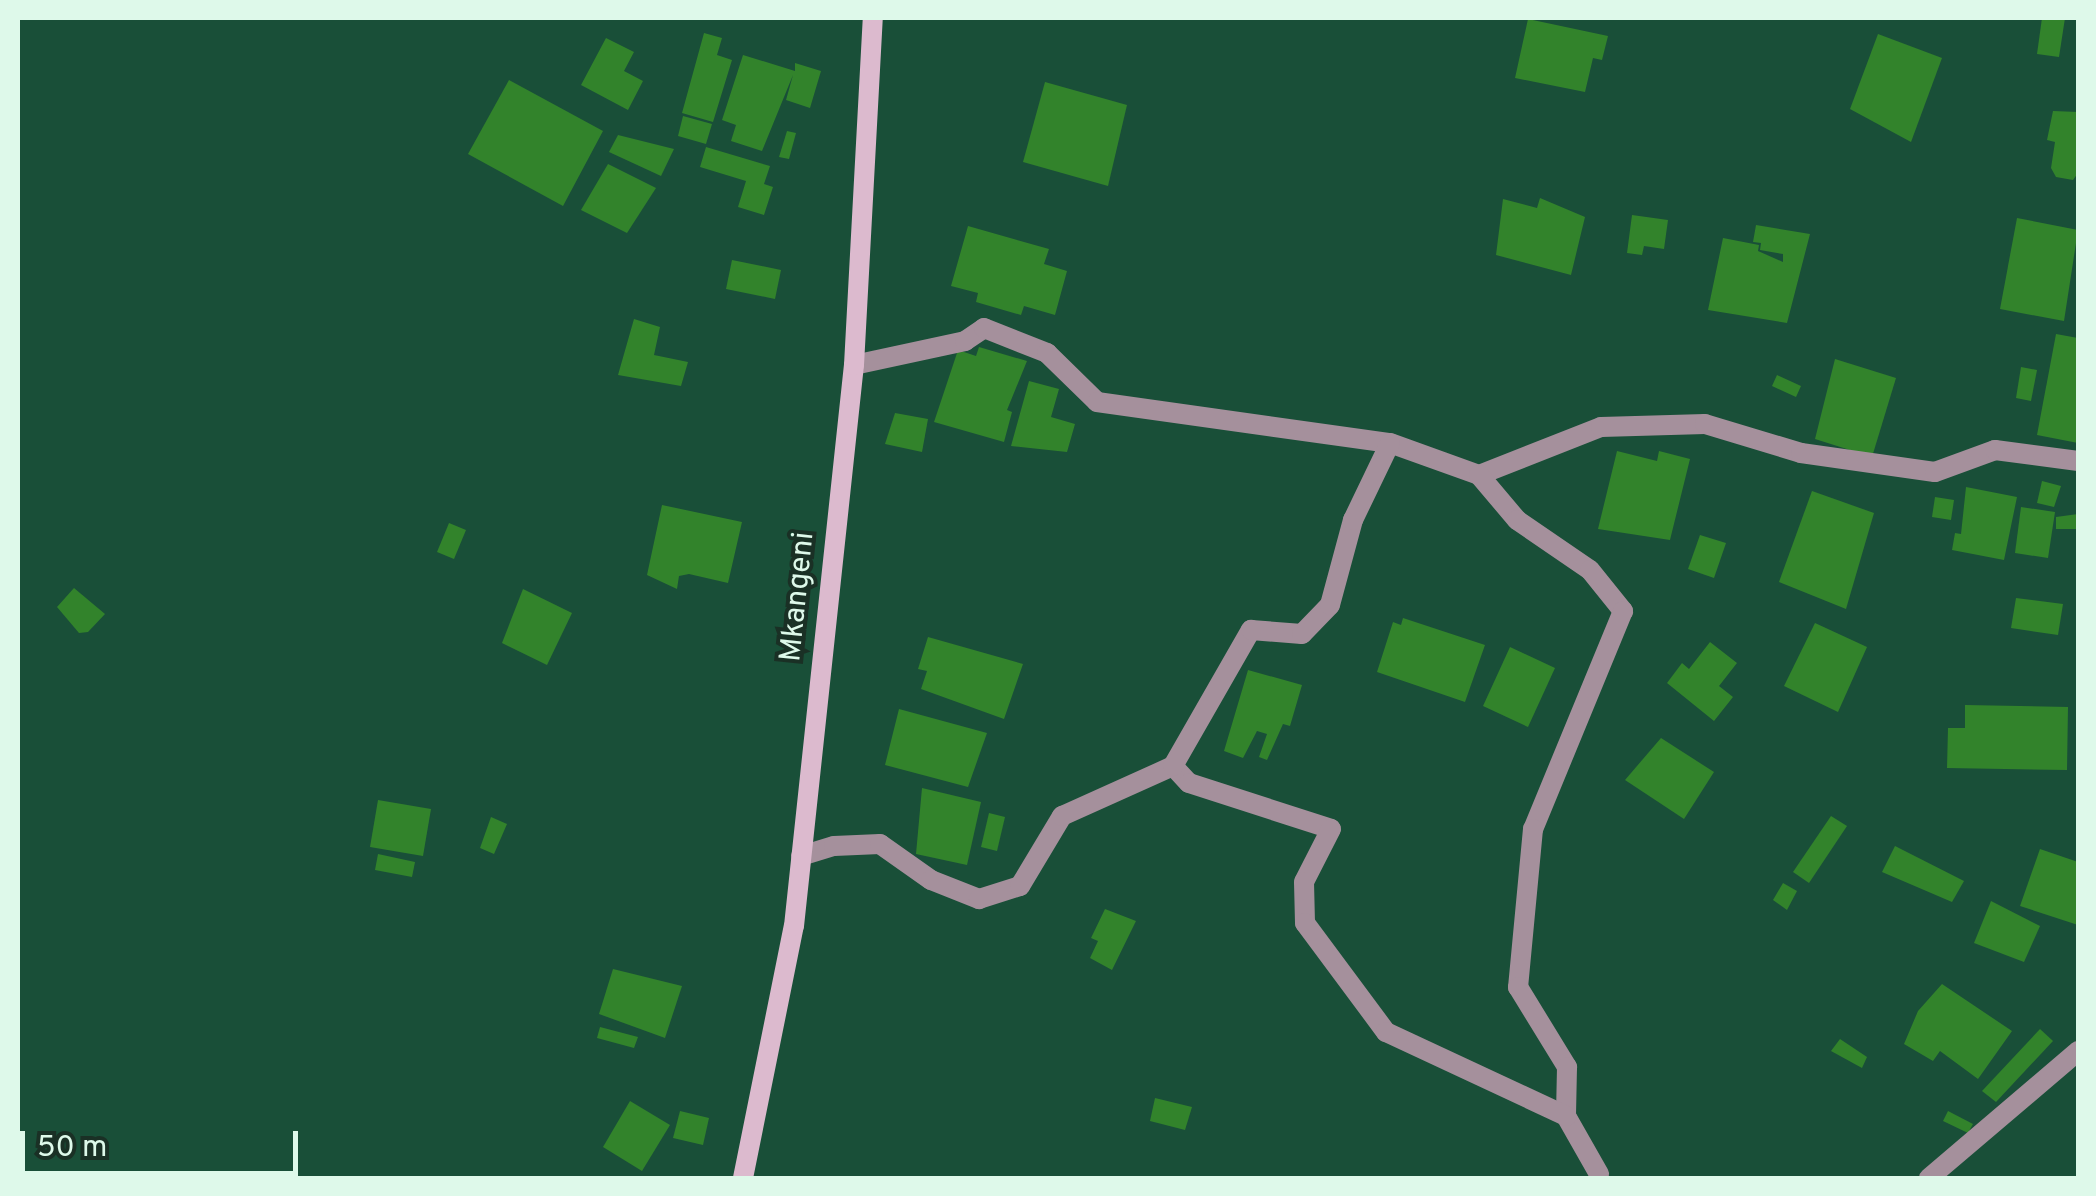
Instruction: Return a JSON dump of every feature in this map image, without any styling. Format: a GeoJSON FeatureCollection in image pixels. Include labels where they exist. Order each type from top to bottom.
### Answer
{"type":"FeatureCollection","features":[{"type":"Feature","properties":{"kind":"street","name":"Mkangeni"},"geometry":{"type":"LineString","coordinates":[[743,1178],[794,926],[854,365],[873,18]]}},
{"type":"Feature","properties":{"kind":"street"},"geometry":{"type":"LineString","coordinates":[[854,365],[965,341],[984,328],[1047,353],[1097,402],[1390,443],[1478,474],[1517,520],[1590,570],[1623,611],[1534,829],[1518,987],[1567,1066],[1566,1116],[1599,1174]]}},
{"type":"Feature","properties":{"kind":"street"},"geometry":{"type":"LineString","coordinates":[[1478,474],[1601,427],[1706,424],[1801,454],[1935,472],[1994,450],[2078,461]]}},
{"type":"Feature","properties":{"kind":"street"},"geometry":{"type":"LineString","coordinates":[[801,856],[834,846],[880,844],[932,880],[978,900],[1020,886],[1062,816],[1172,766],[1251,630],[1302,634],[1330,605],[1353,520],[1390,443]]}},
{"type":"Feature","properties":{"kind":"street"},"geometry":{"type":"LineString","coordinates":[[1172,766],[1189,783],[1331,829],[1304,882],[1305,923],[1386,1032],[1566,1116]]}},
{"type":"Feature","properties":{"kind":"street"},"geometry":{"type":"LineString","coordinates":[[1929,1178],[2078,1051]]}},
{"type":"Feature","properties":{"kind":"building"},"geometry":{"type":"Polygon","coordinates":[[[2042,18],[2065,18],[2059,57],[2037,54],[2042,18]]]}},
{"type":"Feature","properties":{"kind":"building"},"geometry":{"type":"Polygon","coordinates":[[[1528,19],[1608,36],[1602,60],[1593,58],[1585,92],[1515,78],[1528,19]]]}},
{"type":"Feature","properties":{"kind":"building"},"geometry":{"type":"Polygon","coordinates":[[[704,33],[722,38],[717,55],[732,60],[713,122],[682,113],[704,33]]]}},
{"type":"Feature","properties":{"kind":"building"},"geometry":{"type":"Polygon","coordinates":[[[1878,34],[1942,58],[1911,142],[1850,109],[1878,34]]]}},
{"type":"Feature","properties":{"kind":"building"},"geometry":{"type":"Polygon","coordinates":[[[606,38],[634,52],[624,71],[643,81],[628,110],[581,85],[606,38]]]}},
{"type":"Feature","properties":{"kind":"building"},"geometry":{"type":"Polygon","coordinates":[[[743,55],[795,71],[795,63],[821,71],[810,108],[786,100],[793,75],[762,151],[731,141],[736,125],[722,120],[743,55]]]}},
{"type":"Feature","properties":{"kind":"building"},"geometry":{"type":"Polygon","coordinates":[[[509,80],[603,131],[563,206],[468,154],[509,80]]]}},
{"type":"Feature","properties":{"kind":"building"},"geometry":{"type":"Polygon","coordinates":[[[1045,82],[1127,105],[1108,186],[1023,162],[1045,82]]]}},
{"type":"Feature","properties":{"kind":"building"},"geometry":{"type":"Polygon","coordinates":[[[2053,111],[2078,112],[2078,173],[2073,180],[2056,177],[2051,168],[2055,142],[2047,140],[2053,111]]]}},
{"type":"Feature","properties":{"kind":"building"},"geometry":{"type":"Polygon","coordinates":[[[683,116],[712,124],[706,144],[678,136],[683,116]]]}},
{"type":"Feature","properties":{"kind":"building"},"geometry":{"type":"Polygon","coordinates":[[[787,131],[796,133],[789,159],[779,157],[787,131]]]}},
{"type":"Feature","properties":{"kind":"building"},"geometry":{"type":"Polygon","coordinates":[[[618,135],[674,149],[661,176],[609,152],[618,135]]]}},
{"type":"Feature","properties":{"kind":"building"},"geometry":{"type":"Polygon","coordinates":[[[706,147],[770,166],[764,184],[773,187],[764,215],[738,207],[746,181],[700,167],[706,147]]]}},
{"type":"Feature","properties":{"kind":"building"},"geometry":{"type":"Polygon","coordinates":[[[608,164],[656,188],[627,233],[581,210],[608,164]]]}},
{"type":"Feature","properties":{"kind":"building"},"geometry":{"type":"Polygon","coordinates":[[[1540,198],[1585,217],[1571,275],[1496,255],[1503,199],[1537,208],[1540,198]]]}},
{"type":"Feature","properties":{"kind":"building"},"geometry":{"type":"Polygon","coordinates":[[[1632,215],[1668,220],[1664,249],[1644,246],[1642,255],[1627,253],[1632,215]]]}},
{"type":"Feature","properties":{"kind":"building"},"geometry":{"type":"Polygon","coordinates":[[[2017,218],[2078,230],[2064,321],[2000,309],[2017,218]]]}},
{"type":"Feature","properties":{"kind":"building"},"geometry":{"type":"Polygon","coordinates":[[[1756,225],[1810,234],[1787,323],[1708,310],[1723,238],[1759,245],[1758,251],[1783,262],[1783,254],[1760,250],[1761,243],[1753,242],[1756,225]]]}},
{"type":"Feature","properties":{"kind":"building"},"geometry":{"type":"Polygon","coordinates":[[[968,226],[1049,249],[1044,264],[1067,271],[1055,315],[1024,306],[1021,315],[976,302],[978,293],[951,286],[968,226]]]}},
{"type":"Feature","properties":{"kind":"building"},"geometry":{"type":"Polygon","coordinates":[[[732,260],[781,270],[775,299],[726,289],[732,260]]]}},
{"type":"Feature","properties":{"kind":"building"},"geometry":{"type":"Polygon","coordinates":[[[634,319],[660,327],[654,355],[688,362],[681,386],[618,375],[634,319]]]}},
{"type":"Feature","properties":{"kind":"building"},"geometry":{"type":"Polygon","coordinates":[[[2056,334],[2078,338],[2078,443],[2037,435],[2056,334]]]}},
{"type":"Feature","properties":{"kind":"building"},"geometry":{"type":"Polygon","coordinates":[[[979,347],[1027,361],[1007,410],[1012,412],[1004,442],[934,422],[958,350],[976,356],[979,347]]]}},
{"type":"Feature","properties":{"kind":"building"},"geometry":{"type":"Polygon","coordinates":[[[1835,359],[1896,378],[1872,457],[1815,439],[1835,359]]]}},
{"type":"Feature","properties":{"kind":"building"},"geometry":{"type":"Polygon","coordinates":[[[2021,367],[2037,370],[2031,401],[2016,398],[2021,367]]]}},
{"type":"Feature","properties":{"kind":"building"},"geometry":{"type":"Polygon","coordinates":[[[1777,375],[1801,386],[1796,397],[1772,386],[1777,375]]]}},
{"type":"Feature","properties":{"kind":"building"},"geometry":{"type":"Polygon","coordinates":[[[1029,381],[1059,389],[1051,417],[1075,424],[1067,452],[1011,446],[1029,381]]]}},
{"type":"Feature","properties":{"kind":"building"},"geometry":{"type":"Polygon","coordinates":[[[895,413],[928,419],[922,452],[885,444],[895,413]]]}},
{"type":"Feature","properties":{"kind":"building"},"geometry":{"type":"Polygon","coordinates":[[[1617,451],[1657,461],[1659,451],[1690,459],[1670,540],[1598,529],[1617,451]]]}},
{"type":"Feature","properties":{"kind":"building"},"geometry":{"type":"Polygon","coordinates":[[[2042,481],[2061,486],[2054,507],[2037,503],[2042,481]]]}},
{"type":"Feature","properties":{"kind":"building"},"geometry":{"type":"Polygon","coordinates":[[[1966,487],[2017,497],[2004,560],[1952,550],[1955,533],[1961,534],[1966,487]]]}},
{"type":"Feature","properties":{"kind":"building"},"geometry":{"type":"Polygon","coordinates":[[[1812,491],[1874,513],[1846,609],[1779,582],[1812,491]]]}},
{"type":"Feature","properties":{"kind":"building"},"geometry":{"type":"Polygon","coordinates":[[[1935,497],[1954,500],[1951,520],[1932,517],[1935,497]]]}},
{"type":"Feature","properties":{"kind":"building"},"geometry":{"type":"Polygon","coordinates":[[[662,505],[742,522],[728,583],[689,574],[679,576],[677,589],[647,575],[662,505]]]}},
{"type":"Feature","properties":{"kind":"building"},"geometry":{"type":"Polygon","coordinates":[[[2021,507],[2055,512],[2048,558],[2015,553],[2021,507]]]}},
{"type":"Feature","properties":{"kind":"building"},"geometry":{"type":"Polygon","coordinates":[[[2078,514],[2078,529],[2056,529],[2056,517],[2078,514]]]}},
{"type":"Feature","properties":{"kind":"building"},"geometry":{"type":"Polygon","coordinates":[[[449,523],[466,530],[454,559],[437,552],[449,523]]]}},
{"type":"Feature","properties":{"kind":"building"},"geometry":{"type":"Polygon","coordinates":[[[1700,535],[1726,543],[1714,578],[1688,569],[1700,535]]]}},
{"type":"Feature","properties":{"kind":"building"},"geometry":{"type":"Polygon","coordinates":[[[74,588],[105,614],[88,632],[79,633],[57,607],[74,588]]]}},
{"type":"Feature","properties":{"kind":"building"},"geometry":{"type":"Polygon","coordinates":[[[523,589],[572,613],[547,665],[502,643],[523,589]]]}},
{"type":"Feature","properties":{"kind":"building"},"geometry":{"type":"Polygon","coordinates":[[[2016,598],[2063,604],[2058,635],[2011,628],[2016,598]]]}},
{"type":"Feature","properties":{"kind":"building"},"geometry":{"type":"Polygon","coordinates":[[[1403,618],[1485,645],[1465,702],[1377,672],[1393,622],[1401,625],[1403,618]]]}},
{"type":"Feature","properties":{"kind":"building"},"geometry":{"type":"Polygon","coordinates":[[[1815,623],[1867,647],[1838,712],[1784,686],[1815,623]]]}},
{"type":"Feature","properties":{"kind":"building"},"geometry":{"type":"Polygon","coordinates":[[[928,637],[1023,664],[1004,719],[921,689],[927,671],[918,669],[928,637]]]}},
{"type":"Feature","properties":{"kind":"building"},"geometry":{"type":"Polygon","coordinates":[[[1710,642],[1737,663],[1719,686],[1733,697],[1714,721],[1667,683],[1682,663],[1689,669],[1710,642]]]}},
{"type":"Feature","properties":{"kind":"building"},"geometry":{"type":"Polygon","coordinates":[[[1510,647],[1555,668],[1528,727],[1483,706],[1510,647]]]}},
{"type":"Feature","properties":{"kind":"building"},"geometry":{"type":"Polygon","coordinates":[[[1248,670],[1302,685],[1290,726],[1283,724],[1267,760],[1259,757],[1267,734],[1257,731],[1243,758],[1224,751],[1248,670]]]}},
{"type":"Feature","properties":{"kind":"building"},"geometry":{"type":"Polygon","coordinates":[[[1965,705],[2068,707],[2067,770],[1947,768],[1948,728],[1965,728],[1965,705]]]}},
{"type":"Feature","properties":{"kind":"building"},"geometry":{"type":"Polygon","coordinates":[[[899,709],[987,733],[968,787],[885,765],[899,709]]]}},
{"type":"Feature","properties":{"kind":"building"},"geometry":{"type":"Polygon","coordinates":[[[1661,738],[1714,772],[1684,819],[1625,780],[1661,738]]]}},
{"type":"Feature","properties":{"kind":"building"},"geometry":{"type":"Polygon","coordinates":[[[922,788],[981,802],[967,865],[916,854],[922,788]]]}},
{"type":"Feature","properties":{"kind":"building"},"geometry":{"type":"Polygon","coordinates":[[[378,800],[431,809],[423,856],[370,847],[378,800]]]}},
{"type":"Feature","properties":{"kind":"building"},"geometry":{"type":"Polygon","coordinates":[[[989,813],[1005,817],[997,851],[981,847],[989,813]]]}},
{"type":"Feature","properties":{"kind":"building"},"geometry":{"type":"Polygon","coordinates":[[[1831,816],[1847,826],[1809,883],[1793,872],[1831,816]]]}},
{"type":"Feature","properties":{"kind":"building"},"geometry":{"type":"Polygon","coordinates":[[[491,817],[507,824],[494,854],[480,848],[491,817]]]}},
{"type":"Feature","properties":{"kind":"building"},"geometry":{"type":"Polygon","coordinates":[[[1895,846],[1964,881],[1952,902],[1882,872],[1895,846]]]}},
{"type":"Feature","properties":{"kind":"building"},"geometry":{"type":"Polygon","coordinates":[[[2040,849],[2078,862],[2078,925],[2020,906],[2040,849]]]}},
{"type":"Feature","properties":{"kind":"building"},"geometry":{"type":"Polygon","coordinates":[[[378,854],[415,862],[412,877],[375,870],[378,854]]]}},
{"type":"Feature","properties":{"kind":"building"},"geometry":{"type":"Polygon","coordinates":[[[1783,883],[1797,891],[1787,910],[1773,900],[1783,883]]]}},
{"type":"Feature","properties":{"kind":"building"},"geometry":{"type":"Polygon","coordinates":[[[1991,901],[2040,926],[2024,962],[1974,943],[1991,901]]]}},
{"type":"Feature","properties":{"kind":"building"},"geometry":{"type":"Polygon","coordinates":[[[1105,909],[1136,921],[1112,970],[1090,958],[1098,941],[1091,938],[1105,909]]]}},
{"type":"Feature","properties":{"kind":"building"},"geometry":{"type":"Polygon","coordinates":[[[613,969],[682,986],[665,1038],[599,1014],[613,969]]]}},
{"type":"Feature","properties":{"kind":"building"},"geometry":{"type":"Polygon","coordinates":[[[1942,984],[2012,1031],[1978,1079],[1940,1051],[1933,1061],[1904,1044],[1918,1011],[1942,984]]]}},
{"type":"Feature","properties":{"kind":"building"},"geometry":{"type":"Polygon","coordinates":[[[600,1027],[638,1037],[634,1048],[597,1038],[600,1027]]]}},
{"type":"Feature","properties":{"kind":"building"},"geometry":{"type":"Polygon","coordinates":[[[2040,1029],[2053,1041],[1996,1102],[1982,1091],[2040,1029]]]}},
{"type":"Feature","properties":{"kind":"building"},"geometry":{"type":"Polygon","coordinates":[[[1840,1039],[1867,1057],[1862,1068],[1831,1051],[1840,1039]]]}},
{"type":"Feature","properties":{"kind":"building"},"geometry":{"type":"Polygon","coordinates":[[[1155,1098],[1192,1107],[1185,1130],[1150,1121],[1155,1098]]]}},
{"type":"Feature","properties":{"kind":"building"},"geometry":{"type":"Polygon","coordinates":[[[630,1101],[670,1125],[642,1171],[603,1147],[630,1101]]]}},
{"type":"Feature","properties":{"kind":"building"},"geometry":{"type":"Polygon","coordinates":[[[680,1111],[709,1118],[703,1145],[673,1138],[680,1111]]]}},
{"type":"Feature","properties":{"kind":"building"},"geometry":{"type":"Polygon","coordinates":[[[1948,1111],[1973,1124],[1968,1133],[1943,1121],[1948,1111]]]}}]}
